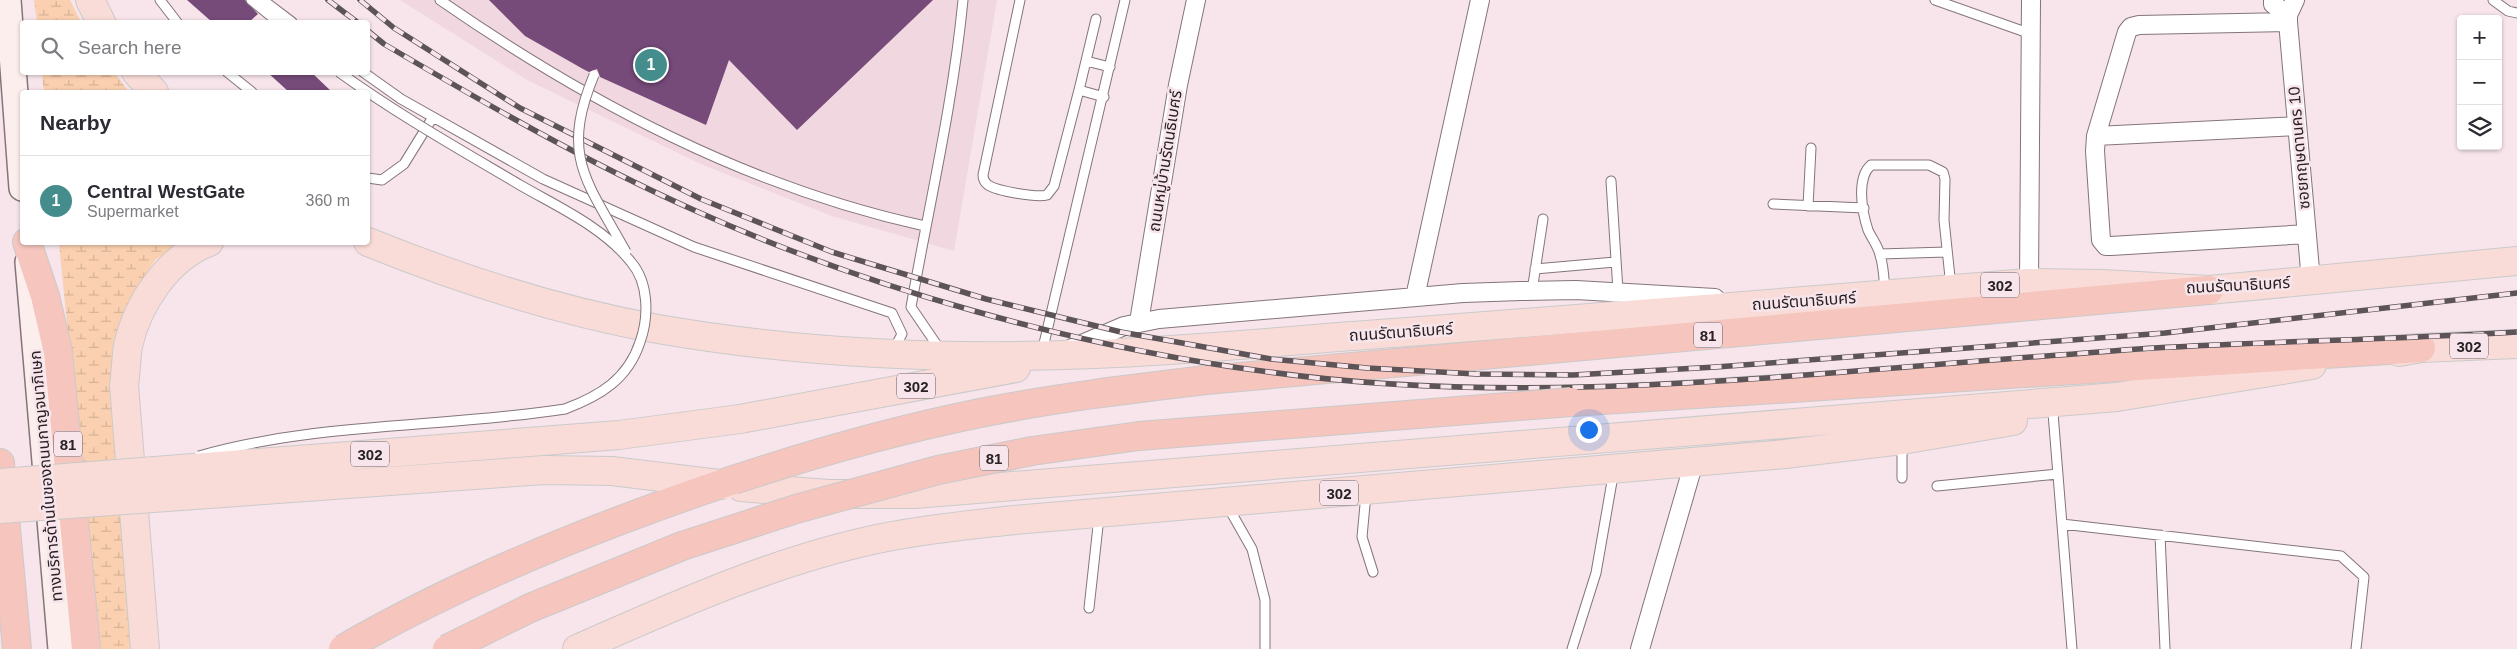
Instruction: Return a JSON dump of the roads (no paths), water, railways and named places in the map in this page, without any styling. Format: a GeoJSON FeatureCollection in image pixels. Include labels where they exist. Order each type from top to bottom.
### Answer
{"type":"FeatureCollection","features":[{"type":"Feature","properties":{"kind":"highway","name":"81"},"geometry":{"type":"LineString","coordinates":[[28,245],[45,296],[58,352],[86,649]]}},
{"type":"Feature","properties":{"kind":"highway","name":"81"},"geometry":{"type":"LineString","coordinates":[[343,649],[451,593],[530,557],[655,507],[740,478],[860,442],[979,414],[1107,391],[1206,380],[2209,290]]}},
{"type":"Feature","properties":{"kind":"highway","name":"81"},"geometry":{"type":"LineString","coordinates":[[447,649],[530,608],[682,546],[796,510],[938,470],[1032,451],[1139,436],[1571,402],[2421,348]]}},
{"type":"Feature","properties":{"kind":"highway"},"geometry":{"type":"LineString","coordinates":[[0,463],[17,649]]}},
{"type":"Feature","properties":{"kind":"main road"},"geometry":{"type":"LineString","coordinates":[[8,0],[20,161]]}},
{"type":"Feature","properties":{"kind":"main road"},"geometry":{"type":"LineString","coordinates":[[90,0],[101,20]]}},
{"type":"Feature","properties":{"kind":"main road"},"geometry":{"type":"LineString","coordinates":[[139,75],[152,90]]}},
{"type":"Feature","properties":{"kind":"main road"},"geometry":{"type":"LineString","coordinates":[[370,243],[474,282],[579,311],[645,326],[766,344],[891,354],[1092,355]]}},
{"type":"Feature","properties":{"kind":"main road","name":"ทางบริการด้านในของถนนกาญจนาภิเษก"},"geometry":{"type":"LineString","coordinates":[[27,245],[61,649]]}},
{"type":"Feature","properties":{"kind":"main road"},"geometry":{"type":"LineString","coordinates":[[145,649],[124,385],[128,347],[137,317],[154,287],[178,261],[204,245]]}},
{"type":"Feature","properties":{"kind":"main road","name":"ถนนรัตนาธิเบศร์"},"geometry":{"type":"LineString","coordinates":[[1092,355],[2030,283],[2102,284],[2209,290],[2517,261]]}},
{"type":"Feature","properties":{"kind":"main road","name":"302"},"geometry":{"type":"LineString","coordinates":[[577,649],[745,579],[881,538],[1014,520],[1614,470],[1902,440],[2053,413],[2117,397],[2421,348],[2517,344]]}},
{"type":"Feature","properties":{"kind":"main road","name":"302"},"geometry":{"type":"LineString","coordinates":[[0,483],[146,470],[619,435],[740,419],[1092,355]]}},
{"type":"Feature","properties":{"kind":"main road"},"geometry":{"type":"LineString","coordinates":[[0,509],[544,470],[612,471],[741,487],[828,494],[914,494],[2117,397]]}},
{"type":"Feature","properties":{"kind":"street","name":"ถนนหมู่บ้านรัตนธิเบศร์"},"geometry":{"type":"LineString","coordinates":[[1139,322],[1178,85],[1196,0]]}},
{"type":"Feature","properties":{"kind":"street"},"geometry":{"type":"LineString","coordinates":[[1415,297],[1480,0]]}},
{"type":"Feature","properties":{"kind":"street"},"geometry":{"type":"LineString","coordinates":[[2030,283],[2031,0]]}},
{"type":"Feature","properties":{"kind":"street"},"geometry":{"type":"LineString","coordinates":[[2273,0],[2273,4],[2290,12]]}},
{"type":"Feature","properties":{"kind":"street"},"geometry":{"type":"LineString","coordinates":[[2290,12],[2131,27],[2127,32],[2096,136],[2095,151],[2101,240],[2106,246],[2307,234]]}},
{"type":"Feature","properties":{"kind":"street","name":"ซอยกฤษดานคร 10"},"geometry":{"type":"LineString","coordinates":[[2290,12],[2310,281]]}},
{"type":"Feature","properties":{"kind":"street"},"geometry":{"type":"LineString","coordinates":[[2096,136],[2297,126]]}},
{"type":"Feature","properties":{"kind":"street"},"geometry":{"type":"LineString","coordinates":[[1049,355],[1139,322],[1415,297],[1532,290],[1618,292],[1791,302]]}},
{"type":"Feature","properties":{"kind":"street"},"geometry":{"type":"LineString","coordinates":[[1640,649],[1694,462]]}},
{"type":"Feature","properties":{"kind":"lane"},"geometry":{"type":"LineString","coordinates":[[160,0],[175,20]]}},
{"type":"Feature","properties":{"kind":"lane"},"geometry":{"type":"LineString","coordinates":[[251,0],[276,20]]}},
{"type":"Feature","properties":{"kind":"lane"},"geometry":{"type":"LineString","coordinates":[[263,0],[289,20]]}},
{"type":"Feature","properties":{"kind":"lane"},"geometry":{"type":"LineString","coordinates":[[440,0],[504,44],[625,115],[752,172],[867,213],[925,226]]}},
{"type":"Feature","properties":{"kind":"lane"},"geometry":{"type":"LineString","coordinates":[[944,355],[911,307],[925,226],[935,190],[962,0]]}},
{"type":"Feature","properties":{"kind":"lane"},"geometry":{"type":"LineString","coordinates":[[1020,0],[983,175],[985,182],[992,187],[1043,196],[1050,192],[1054,186],[1096,19]]}},
{"type":"Feature","properties":{"kind":"lane"},"geometry":{"type":"LineString","coordinates":[[1049,355],[1125,0]]}},
{"type":"Feature","properties":{"kind":"lane"},"geometry":{"type":"LineString","coordinates":[[1935,0],[2031,34]]}},
{"type":"Feature","properties":{"kind":"lane"},"geometry":{"type":"LineString","coordinates":[[2493,0],[2508,11],[2517,13]]}},
{"type":"Feature","properties":{"kind":"lane"},"geometry":{"type":"LineString","coordinates":[[1086,61],[1110,67]]}},
{"type":"Feature","properties":{"kind":"lane"},"geometry":{"type":"LineString","coordinates":[[231,75],[250,90]]}},
{"type":"Feature","properties":{"kind":"lane"},"geometry":{"type":"LineString","coordinates":[[343,75],[366,90]]}},
{"type":"Feature","properties":{"kind":"lane"},"geometry":{"type":"LineString","coordinates":[[367,75],[401,99],[543,179],[694,247],[892,313],[902,334],[891,354]]}},
{"type":"Feature","properties":{"kind":"lane"},"geometry":{"type":"LineString","coordinates":[[146,470],[203,455],[290,437],[333,431],[534,414],[564,409],[590,400],[622,376],[634,359],[641,340],[645,323],[645,294],[641,278],[583,172],[578,144],[578,128],[580,113],[594,75]]}},
{"type":"Feature","properties":{"kind":"lane"},"geometry":{"type":"LineString","coordinates":[[1079,90],[1104,97]]}},
{"type":"Feature","properties":{"kind":"lane"},"geometry":{"type":"LineString","coordinates":[[370,93],[413,122],[584,222],[616,246],[632,263]]}},
{"type":"Feature","properties":{"kind":"lane"},"geometry":{"type":"LineString","coordinates":[[370,178],[382,180],[404,164],[433,117]]}},
{"type":"Feature","properties":{"kind":"lane"},"geometry":{"type":"LineString","coordinates":[[1808,206],[1811,148]]}},
{"type":"Feature","properties":{"kind":"lane"},"geometry":{"type":"LineString","coordinates":[[1885,295],[1884,272],[1880,254],[1869,232],[1864,208],[1862,179],[1865,171],[1871,165],[1929,165],[1939,168],[1945,179],[1946,252],[1951,289]]}},
{"type":"Feature","properties":{"kind":"lane"},"geometry":{"type":"LineString","coordinates":[[1610,181],[1618,292]]}},
{"type":"Feature","properties":{"kind":"lane"},"geometry":{"type":"LineString","coordinates":[[1773,204],[1864,208]]}},
{"type":"Feature","properties":{"kind":"lane"},"geometry":{"type":"LineString","coordinates":[[1532,290],[1543,219]]}},
{"type":"Feature","properties":{"kind":"lane"},"geometry":{"type":"LineString","coordinates":[[1880,254],[1946,252]]}},
{"type":"Feature","properties":{"kind":"lane"},"geometry":{"type":"LineString","coordinates":[[1535,269],[1615,262]]}},
{"type":"Feature","properties":{"kind":"lane"},"geometry":{"type":"LineString","coordinates":[[2053,413],[2072,649]]}},
{"type":"Feature","properties":{"kind":"lane"},"geometry":{"type":"LineString","coordinates":[[1902,440],[1902,478]]}},
{"type":"Feature","properties":{"kind":"lane"},"geometry":{"type":"LineString","coordinates":[[1572,649],[1596,573],[1614,470]]}},
{"type":"Feature","properties":{"kind":"lane"},"geometry":{"type":"LineString","coordinates":[[1938,486],[2058,474]]}},
{"type":"Feature","properties":{"kind":"lane"},"geometry":{"type":"LineString","coordinates":[[1366,491],[1362,537],[1373,572]]}},
{"type":"Feature","properties":{"kind":"lane"},"geometry":{"type":"LineString","coordinates":[[1226,503],[1252,549],[1265,600],[1265,649]]}},
{"type":"Feature","properties":{"kind":"lane"},"geometry":{"type":"LineString","coordinates":[[1089,608],[1099,514]]}},
{"type":"Feature","properties":{"kind":"lane"},"geometry":{"type":"LineString","coordinates":[[2062,524],[2341,556],[2364,577],[2356,649]]}},
{"type":"Feature","properties":{"kind":"lane"},"geometry":{"type":"LineString","coordinates":[[2160,535],[2165,649]]}},
{"type":"Feature","properties":{"kind":"railway"},"geometry":{"type":"LineString","coordinates":[[328,0],[354,20]]}},
{"type":"Feature","properties":{"kind":"railway"},"geometry":{"type":"LineString","coordinates":[[360,0],[394,28],[520,108],[701,199],[832,252],[986,299],[1121,332],[1271,359],[1367,368],[1476,374],[1573,375],[1716,367],[2165,333],[2517,293]]}},
{"type":"Feature","properties":{"kind":"railway"},"geometry":{"type":"LineString","coordinates":[[370,33],[384,44],[461,89],[577,153],[656,193],[763,240],[904,290],[977,312],[1050,331],[1124,347],[1269,372],[1364,382],[1460,387],[1555,388],[1650,385],[2156,348],[2517,332]]}},
{"type":"Feature","properties":{"kind":"place","name":"Central WestGate"},"geometry":{"type":"Point","coordinates":[651,65]}}]}
